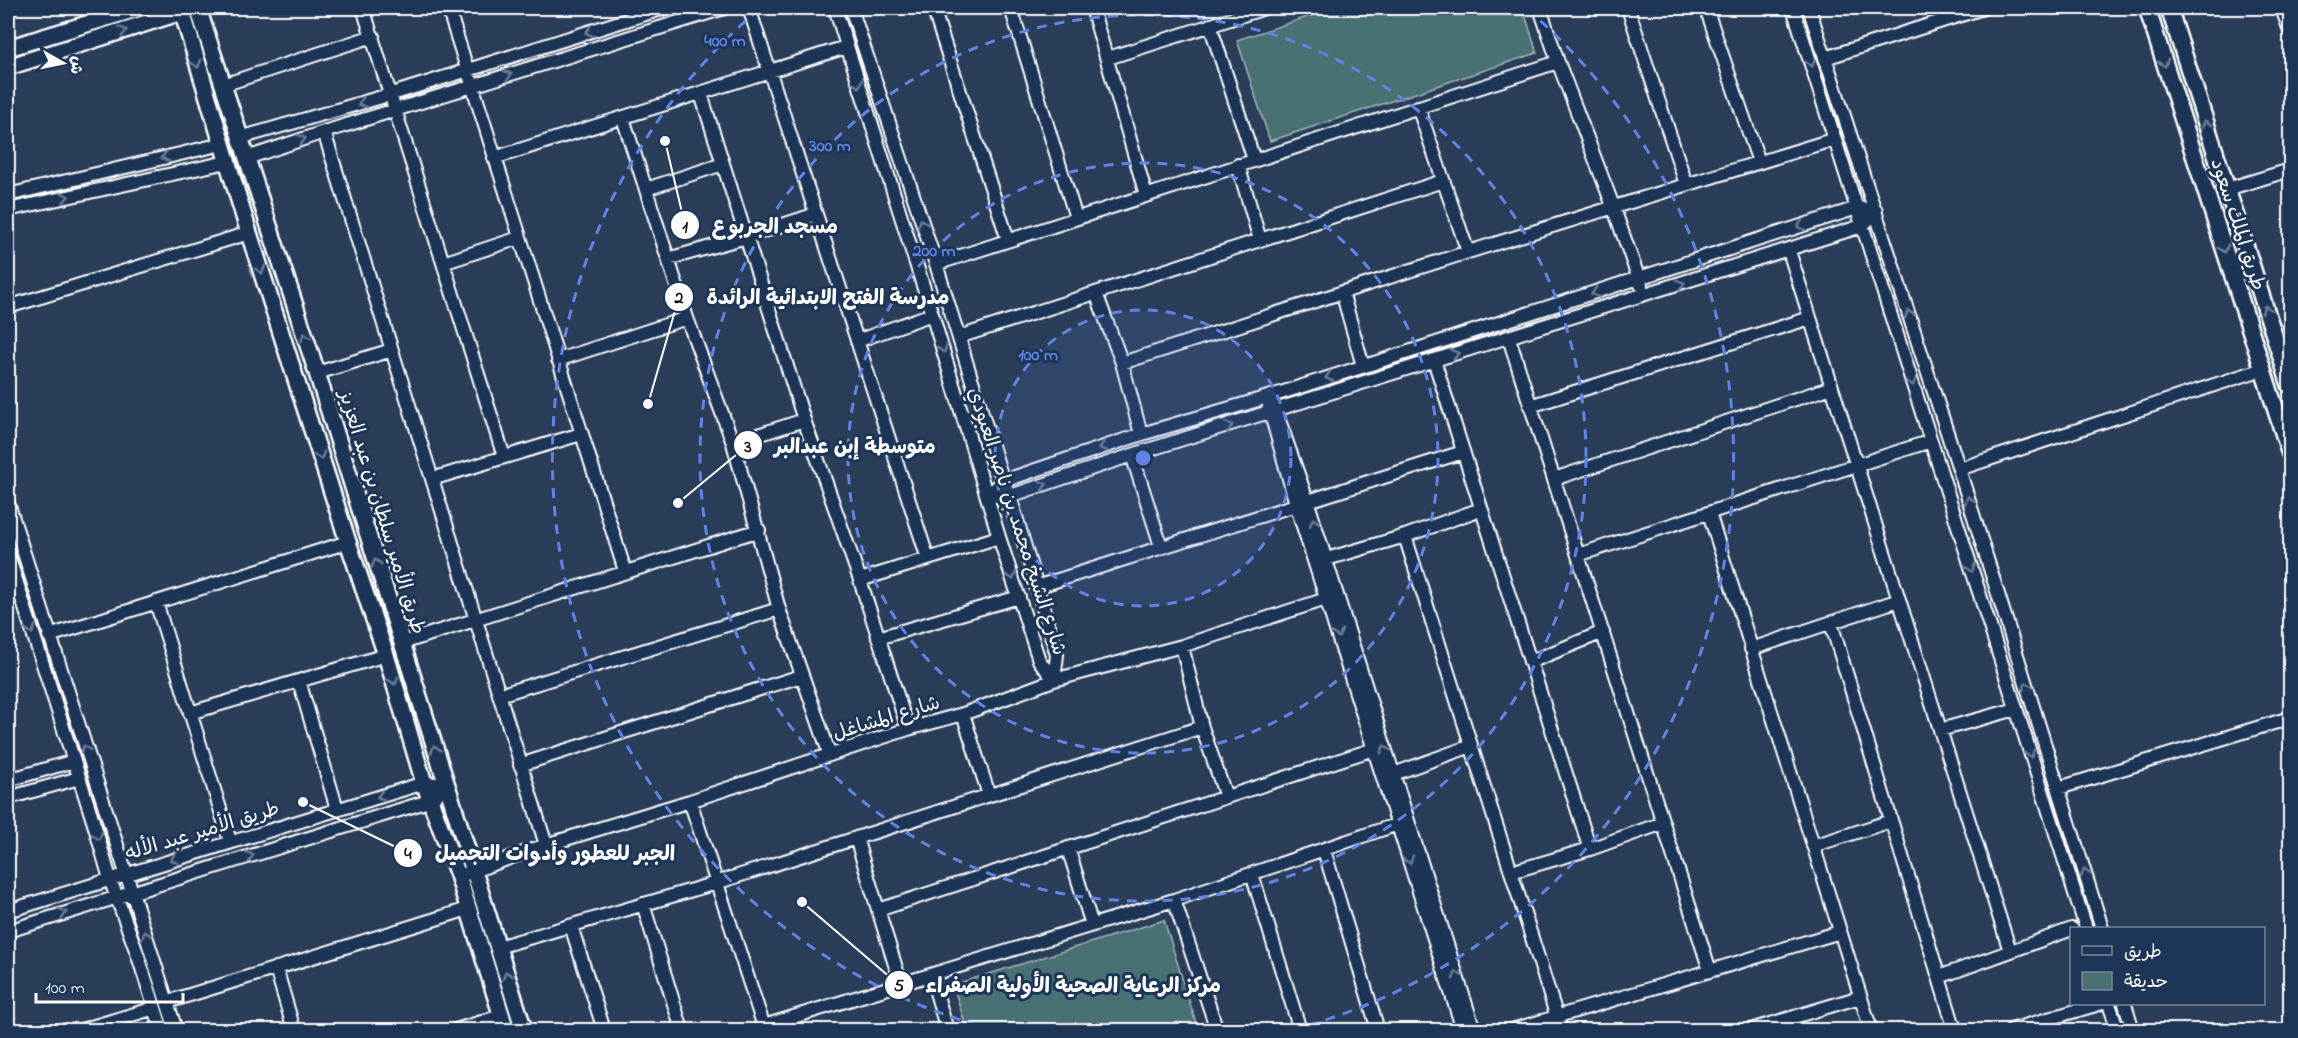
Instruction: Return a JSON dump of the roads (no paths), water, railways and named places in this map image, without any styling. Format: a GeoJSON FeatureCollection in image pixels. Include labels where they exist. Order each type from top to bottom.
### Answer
{"type":"FeatureCollection","features":[{"type":"Feature","properties":{"kind":"main road"},"geometry":{"type":"LineString","coordinates":[[8,48],[139,8]]}},
{"type":"Feature","properties":{"kind":"main road","name":"طريق الملك سعود"},"geometry":{"type":"LineString","coordinates":[[2146,8],[2290,454]]}},
{"type":"Feature","properties":{"kind":"main road","name":"طريق الملك سعود"},"geometry":{"type":"LineString","coordinates":[[2169,8],[2290,385]]}},
{"type":"Feature","properties":{"kind":"main road"},"geometry":{"type":"LineString","coordinates":[[8,67],[189,9]]}},
{"type":"Feature","properties":{"kind":"main road","name":"طريق الأمير سلطان بن عبد العزيز"},"geometry":{"type":"LineString","coordinates":[[189,9],[223,84],[317,373],[524,1030]]}},
{"type":"Feature","properties":{"kind":"main road","name":"طريق الأمير سلطان بن عبد العزيز"},"geometry":{"type":"LineString","coordinates":[[189,9],[226,162],[386,655],[424,783],[458,875],[503,1023]]}},
{"type":"Feature","properties":{"kind":"street"},"geometry":{"type":"LineString","coordinates":[[363,8],[392,94],[504,457]]}},
{"type":"Feature","properties":{"kind":"street"},"geometry":{"type":"LineString","coordinates":[[452,8],[466,70],[625,571]]}},
{"type":"Feature","properties":{"kind":"street"},"geometry":{"type":"LineString","coordinates":[[240,138],[392,94],[664,8]]}},
{"type":"Feature","properties":{"kind":"street"},"geometry":{"type":"LineString","coordinates":[[247,158],[396,109],[724,8]]}},
{"type":"Feature","properties":{"kind":"street"},"geometry":{"type":"LineString","coordinates":[[748,8],[928,559]]}},
{"type":"Feature","properties":{"kind":"street","name":"شارع الشيخ محمد بن ناصر العبودي"},"geometry":{"type":"LineString","coordinates":[[835,8],[1039,660],[1054,680]]}},
{"type":"Feature","properties":{"kind":"street","name":"شارع الشيخ محمد بن ناصر العبودي"},"geometry":{"type":"LineString","coordinates":[[851,8],[936,264],[1003,481],[1010,496],[1035,587],[1057,655],[1054,680]]}},
{"type":"Feature","properties":{"kind":"street"},"geometry":{"type":"LineString","coordinates":[[933,8],[1008,240]]}},
{"type":"Feature","properties":{"kind":"street"},"geometry":{"type":"LineString","coordinates":[[1011,8],[1076,218]]}},
{"type":"Feature","properties":{"kind":"street"},"geometry":{"type":"LineString","coordinates":[[1092,8],[1146,195]]}},
{"type":"Feature","properties":{"kind":"street"},"geometry":{"type":"LineString","coordinates":[[1108,58],[1210,25],[1241,11],[1265,8]]}},
{"type":"Feature","properties":{"kind":"street"},"geometry":{"type":"LineString","coordinates":[[1540,8],[1638,280],[1646,295]]}},
{"type":"Feature","properties":{"kind":"street"},"geometry":{"type":"LineString","coordinates":[[1628,8],[1686,184]]}},
{"type":"Feature","properties":{"kind":"street"},"geometry":{"type":"LineString","coordinates":[[1706,8],[1759,162]]}},
{"type":"Feature","properties":{"kind":"street"},"geometry":{"type":"LineString","coordinates":[[1793,8],[2016,709],[2078,927]]}},
{"type":"Feature","properties":{"kind":"street"},"geometry":{"type":"LineString","coordinates":[[1809,8],[1959,469],[2102,927]]}},
{"type":"Feature","properties":{"kind":"street"},"geometry":{"type":"LineString","coordinates":[[1825,58],[1983,8]]}},
{"type":"Feature","properties":{"kind":"street"},"geometry":{"type":"LineString","coordinates":[[2282,8],[2290,31]]}},
{"type":"Feature","properties":{"kind":"street"},"geometry":{"type":"LineString","coordinates":[[1210,25],[1254,160]]}},
{"type":"Feature","properties":{"kind":"street"},"geometry":{"type":"LineString","coordinates":[[223,84],[373,36]]}},
{"type":"Feature","properties":{"kind":"street"},"geometry":{"type":"LineString","coordinates":[[494,158],[846,47]]}},
{"type":"Feature","properties":{"kind":"street"},"geometry":{"type":"LineString","coordinates":[[936,264],[1558,62]]}},
{"type":"Feature","properties":{"kind":"street"},"geometry":{"type":"LineString","coordinates":[[701,94],[804,420],[860,580],[908,729]]}},
{"type":"Feature","properties":{"kind":"street"},"geometry":{"type":"LineString","coordinates":[[1418,107],[1467,252]]}},
{"type":"Feature","properties":{"kind":"street"},"geometry":{"type":"LineString","coordinates":[[623,117],[687,318],[733,443],[759,530],[779,609],[830,755]]}},
{"type":"Feature","properties":{"kind":"street"},"geometry":{"type":"LineString","coordinates":[[324,132],[546,846]]}},
{"type":"Feature","properties":{"kind":"street"},"geometry":{"type":"LineString","coordinates":[[1122,363],[1613,206],[1835,139]]}},
{"type":"Feature","properties":{"kind":"street"},"geometry":{"type":"LineString","coordinates":[[8,195],[222,144]]}},
{"type":"Feature","properties":{"kind":"street"},"geometry":{"type":"LineString","coordinates":[[8,210],[226,162]]}},
{"type":"Feature","properties":{"kind":"street"},"geometry":{"type":"LineString","coordinates":[[646,189],[723,164]]}},
{"type":"Feature","properties":{"kind":"street"},"geometry":{"type":"LineString","coordinates":[[1238,165],[1260,240]]}},
{"type":"Feature","properties":{"kind":"street"},"geometry":{"type":"LineString","coordinates":[[2227,189],[2290,170]]}},
{"type":"Feature","properties":{"kind":"street"},"geometry":{"type":"LineString","coordinates":[[958,337],[1443,181]]}},
{"type":"Feature","properties":{"kind":"street"},"geometry":{"type":"LineString","coordinates":[[987,495],[1003,481],[1141,434],[1268,397],[1857,208],[1876,210]]}},
{"type":"Feature","properties":{"kind":"street"},"geometry":{"type":"LineString","coordinates":[[987,495],[1010,496],[1132,455],[1789,250],[1862,226],[1876,210]]}},
{"type":"Feature","properties":{"kind":"street"},"geometry":{"type":"LineString","coordinates":[[668,259],[816,214]]}},
{"type":"Feature","properties":{"kind":"street"},"geometry":{"type":"LineString","coordinates":[[8,307],[249,233]]}},
{"type":"Feature","properties":{"kind":"street"},"geometry":{"type":"LineString","coordinates":[[443,263],[519,238]]}},
{"type":"Feature","properties":{"kind":"street"},"geometry":{"type":"LineString","coordinates":[[1789,250],[2010,951]]}},
{"type":"Feature","properties":{"kind":"street"},"geometry":{"type":"LineString","coordinates":[[1342,292],[1363,366]]}},
{"type":"Feature","properties":{"kind":"street"},"geometry":{"type":"LineString","coordinates":[[1096,293],[1122,363],[1141,434]]}},
{"type":"Feature","properties":{"kind":"street"},"geometry":{"type":"LineString","coordinates":[[857,341],[932,314]]}},
{"type":"Feature","properties":{"kind":"street"},"geometry":{"type":"LineString","coordinates":[[558,360],[687,318]]}},
{"type":"Feature","properties":{"kind":"street"},"geometry":{"type":"LineString","coordinates":[[1530,406],[1810,318]]}},
{"type":"Feature","properties":{"kind":"street"},"geometry":{"type":"LineString","coordinates":[[1509,338],[1710,971]]}},
{"type":"Feature","properties":{"kind":"street"},"geometry":{"type":"LineString","coordinates":[[317,373],[392,350]]}},
{"type":"Feature","properties":{"kind":"street"},"geometry":{"type":"LineString","coordinates":[[1434,360],[1590,849]]}},
{"type":"Feature","properties":{"kind":"street"},"geometry":{"type":"LineString","coordinates":[[1959,469],[2263,369]]}},
{"type":"Feature","properties":{"kind":"street"},"geometry":{"type":"LineString","coordinates":[[1554,479],[1832,387]]}},
{"type":"Feature","properties":{"kind":"street"},"geometry":{"type":"LineString","coordinates":[[1268,397],[1388,776],[1474,1030]]}},
{"type":"Feature","properties":{"kind":"street"},"geometry":{"type":"LineString","coordinates":[[733,443],[804,420]]}},
{"type":"Feature","properties":{"kind":"street"},"geometry":{"type":"LineString","coordinates":[[432,479],[581,434]]}},
{"type":"Feature","properties":{"kind":"street"},"geometry":{"type":"LineString","coordinates":[[1578,555],[1931,441]]}},
{"type":"Feature","properties":{"kind":"street"},"geometry":{"type":"LineString","coordinates":[[1035,587],[1463,452]]}},
{"type":"Feature","properties":{"kind":"street"},"geometry":{"type":"LineString","coordinates":[[1132,455],[1161,546]]}},
{"type":"Feature","properties":{"kind":"street"},"geometry":{"type":"LineString","coordinates":[[8,503],[176,1030]]}},
{"type":"Feature","properties":{"kind":"street"},"geometry":{"type":"LineString","coordinates":[[1320,561],[1405,536],[1481,509]]}},
{"type":"Feature","properties":{"kind":"street"},"geometry":{"type":"LineString","coordinates":[[1709,513],[1871,1030]]}},
{"type":"Feature","properties":{"kind":"street"},"geometry":{"type":"LineString","coordinates":[[402,644],[759,530]]}},
{"type":"Feature","properties":{"kind":"street"},"geometry":{"type":"LineString","coordinates":[[1405,536],[1561,1030]]}},
{"type":"Feature","properties":{"kind":"street"},"geometry":{"type":"LineString","coordinates":[[860,580],[999,537]]}},
{"type":"Feature","properties":{"kind":"street"},"geometry":{"type":"LineString","coordinates":[[50,636],[348,542]]}},
{"type":"Feature","properties":{"kind":"street"},"geometry":{"type":"LineString","coordinates":[[8,555],[110,879],[162,1030]]}},
{"type":"Feature","properties":{"kind":"street"},"geometry":{"type":"LineString","coordinates":[[1320,561],[1326,598],[1374,749],[1388,776],[1398,824],[1463,1030]]}},
{"type":"Feature","properties":{"kind":"street"},"geometry":{"type":"LineString","coordinates":[[878,638],[1019,597]]}},
{"type":"Feature","properties":{"kind":"street","name":"شارع المشاغل"},"geometry":{"type":"LineString","coordinates":[[458,875],[908,729],[963,714],[1054,680],[1182,646],[1326,598]]}},
{"type":"Feature","properties":{"kind":"street"},"geometry":{"type":"LineString","coordinates":[[1752,649],[1899,600]]}},
{"type":"Feature","properties":{"kind":"street"},"geometry":{"type":"LineString","coordinates":[[156,602],[230,842]]}},
{"type":"Feature","properties":{"kind":"street"},"geometry":{"type":"LineString","coordinates":[[499,695],[779,609]]}},
{"type":"Feature","properties":{"kind":"street"},"geometry":{"type":"LineString","coordinates":[[1831,622],[1955,1030]]}},
{"type":"Feature","properties":{"kind":"street"},"geometry":{"type":"LineString","coordinates":[[1530,662],[1603,632]]}},
{"type":"Feature","properties":{"kind":"street"},"geometry":{"type":"LineString","coordinates":[[1182,646],[1202,727],[1226,797]]}},
{"type":"Feature","properties":{"kind":"street"},"geometry":{"type":"LineString","coordinates":[[190,713],[386,655]]}},
{"type":"Feature","properties":{"kind":"street"},"geometry":{"type":"LineString","coordinates":[[520,765],[801,676]]}},
{"type":"Feature","properties":{"kind":"street"},"geometry":{"type":"LineString","coordinates":[[299,681],[337,808]]}},
{"type":"Feature","properties":{"kind":"street"},"geometry":{"type":"LineString","coordinates":[[1940,730],[2016,709]]}},
{"type":"Feature","properties":{"kind":"street"},"geometry":{"type":"LineString","coordinates":[[963,714],[989,795]]}},
{"type":"Feature","properties":{"kind":"street"},"geometry":{"type":"LineString","coordinates":[[2059,788],[2290,718]]}},
{"type":"Feature","properties":{"kind":"street"},"geometry":{"type":"LineString","coordinates":[[498,947],[716,883],[1202,727]]}},
{"type":"Feature","properties":{"kind":"street"},"geometry":{"type":"LineString","coordinates":[[1388,776],[1471,746]]}},
{"type":"Feature","properties":{"kind":"street"},"geometry":{"type":"LineString","coordinates":[[878,910],[1374,749]]}},
{"type":"Feature","properties":{"kind":"street"},"geometry":{"type":"LineString","coordinates":[[8,780],[74,760]]}},
{"type":"Feature","properties":{"kind":"street"},"geometry":{"type":"LineString","coordinates":[[8,798],[79,778]]}},
{"type":"Feature","properties":{"kind":"street","name":"طريق الأمير عبد الأله"},"geometry":{"type":"LineString","coordinates":[[8,911],[337,808],[424,783],[446,785]]}},
{"type":"Feature","properties":{"kind":"street","name":"طريق الأمير عبد الأله"},"geometry":{"type":"LineString","coordinates":[[8,931],[432,800],[446,785]]}},
{"type":"Feature","properties":{"kind":"street"},"geometry":{"type":"LineString","coordinates":[[690,801],[764,1028],[1174,900],[1398,824]]}},
{"type":"Feature","properties":{"kind":"street"},"geometry":{"type":"LineString","coordinates":[[1813,846],[1891,821]]}},
{"type":"Feature","properties":{"kind":"street"},"geometry":{"type":"LineString","coordinates":[[1511,872],[1590,849],[1663,823]]}},
{"type":"Feature","properties":{"kind":"street"},"geometry":{"type":"LineString","coordinates":[[855,838],[901,984]]}},
{"type":"Feature","properties":{"kind":"street"},"geometry":{"type":"LineString","coordinates":[[1068,848],[1092,926]]}},
{"type":"Feature","properties":{"kind":"street"},"geometry":{"type":"LineString","coordinates":[[1324,850],[1378,1030]]}},
{"type":"Feature","properties":{"kind":"street"},"geometry":{"type":"LineString","coordinates":[[1251,874],[1300,1030]]}},
{"type":"Feature","properties":{"kind":"street"},"geometry":{"type":"LineString","coordinates":[[1174,900],[1216,1030]]}},
{"type":"Feature","properties":{"kind":"street"},"geometry":{"type":"LineString","coordinates":[[643,904],[682,1030]]}},
{"type":"Feature","properties":{"kind":"street"},"geometry":{"type":"LineString","coordinates":[[167,1002],[468,909]]}},
{"type":"Feature","properties":{"kind":"street"},"geometry":{"type":"LineString","coordinates":[[571,926],[604,1030]]}},
{"type":"Feature","properties":{"kind":"street"},"geometry":{"type":"LineString","coordinates":[[1939,977],[2070,931]]}},
{"type":"Feature","properties":{"kind":"street"},"geometry":{"type":"LineString","coordinates":[[1512,1030],[1840,932]]}},
{"type":"Feature","properties":{"kind":"street"},"geometry":{"type":"LineString","coordinates":[[276,969],[294,1030]]}},
{"type":"Feature","properties":{"kind":"street"},"geometry":{"type":"LineString","coordinates":[[931,975],[947,1030]]}},
{"type":"Feature","properties":{"kind":"street"},"geometry":{"type":"LineString","coordinates":[[1751,1030],[1860,996]]}},
{"type":"Feature","properties":{"kind":"street"},"geometry":{"type":"LineString","coordinates":[[2011,1030],[2096,1005]]}},
{"type":"Feature","properties":{"kind":"street"},"geometry":{"type":"LineString","coordinates":[[2109,1005],[2118,1030]]}},
{"type":"Feature","properties":{"kind":"street"},"geometry":{"type":"LineString","coordinates":[[2125,1005],[2133,1030]]}},
{"type":"Feature","properties":{"kind":"street"},"geometry":{"type":"LineString","coordinates":[[81,1030],[155,1008]]}},
{"type":"Feature","properties":{"kind":"street"},"geometry":{"type":"LineString","coordinates":[[456,1030],[503,1023]]}},
{"type":"Feature","properties":{"kind":"place","name":"مسجد الجربوع"},"geometry":{"type":"Point","coordinates":[665,141]}},
{"type":"Feature","properties":{"kind":"place","name":"مدرسة الفتح الابتدائية الرائدة"},"geometry":{"type":"Point","coordinates":[648,404]}},
{"type":"Feature","properties":{"kind":"place","name":"متوسطة إبن عبدالبر"},"geometry":{"type":"Point","coordinates":[678,503]}},
{"type":"Feature","properties":{"kind":"place","name":"الجبر للعطور وأدوات التجميل"},"geometry":{"type":"Point","coordinates":[303,802]}},
{"type":"Feature","properties":{"kind":"place","name":"مركز الرعاية الصحية الأولية الصفراء"},"geometry":{"type":"Point","coordinates":[802,902]}}]}
